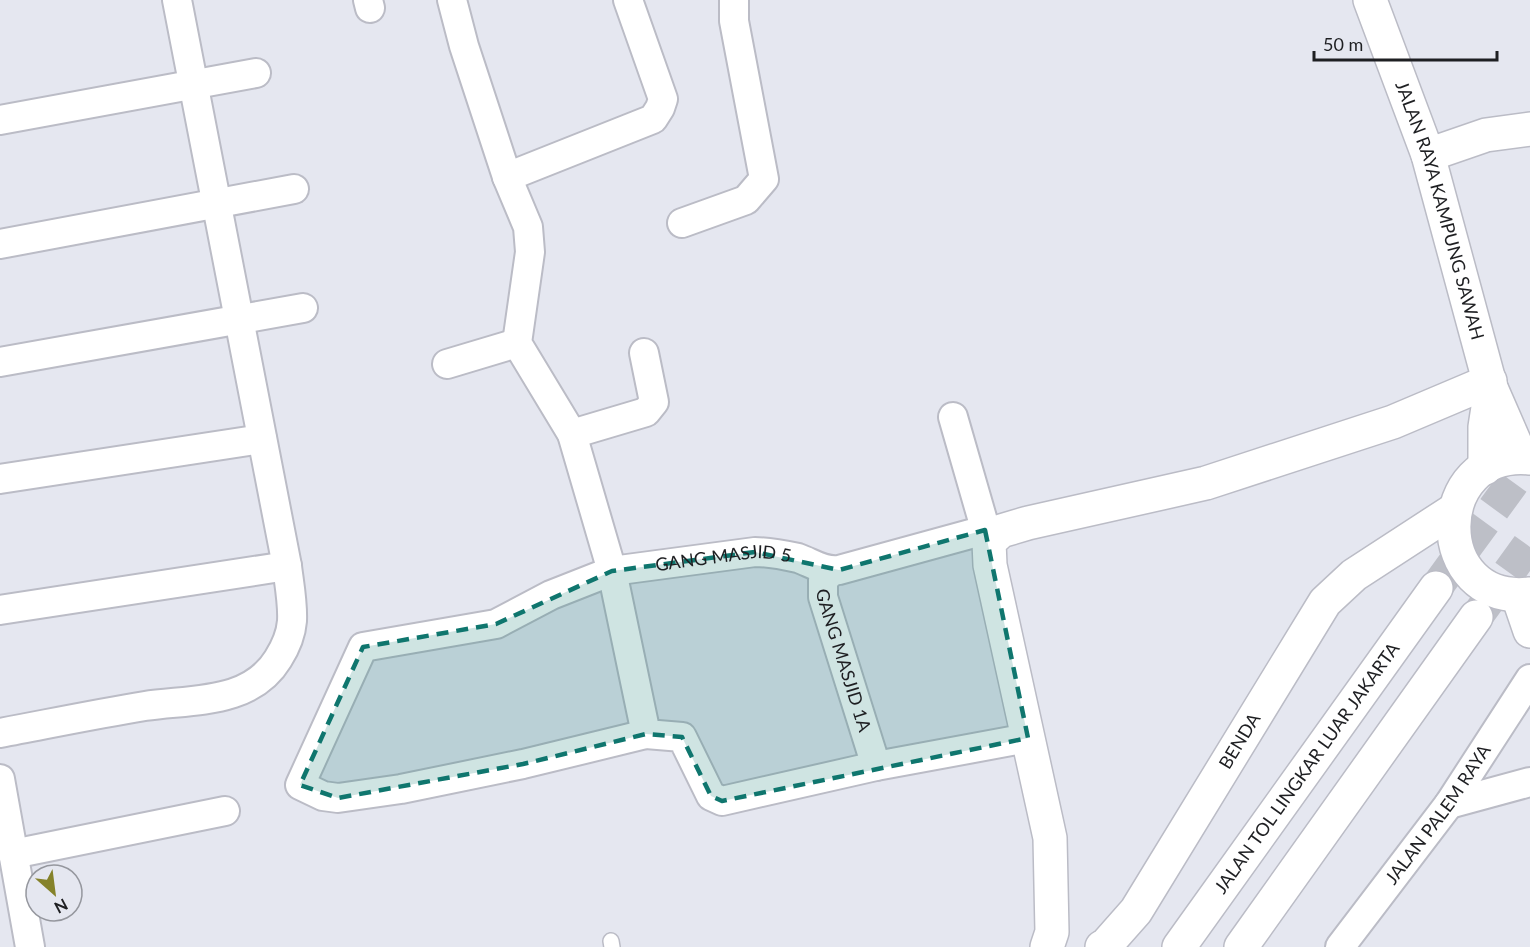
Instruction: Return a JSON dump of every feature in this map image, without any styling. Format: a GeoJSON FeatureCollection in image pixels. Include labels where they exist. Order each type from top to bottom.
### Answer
{"type":"FeatureCollection","features":[{"type":"Feature","properties":{"kind":"main road","name":"JALAN RAYA KAMPUNG SAWAH"},"geometry":{"type":"LineString","coordinates":[[1370,0],[1428,155],[1491,384],[1526,457]]}},
{"type":"Feature","properties":{"kind":"main road"},"geometry":{"type":"LineString","coordinates":[[1428,155],[1486,135],[1530,129]]}},
{"type":"Feature","properties":{"kind":"main road","name":"JALAN RAYA KAMPUNG SAWAH"},"geometry":{"type":"LineString","coordinates":[[1485,468],[1485,427],[1491,384]]}},
{"type":"Feature","properties":{"kind":"main road"},"geometry":{"type":"LineString","coordinates":[[1047,947],[1052,932],[1050,838],[990,565],[987,536],[1028,523],[1206,483],[1393,422],[1491,384]]}},
{"type":"Feature","properties":{"kind":"main road"},"geometry":{"type":"LineString","coordinates":[[1526,457],[1508,458],[1485,468],[1465,486],[1454,510],[1452,531],[1457,553],[1464,567],[1475,579],[1502,593],[1524,595],[1530,631]]}},
{"type":"Feature","properties":{"kind":"main road","name":"BENDA"},"geometry":{"type":"LineString","coordinates":[[1102,947],[1136,911],[1325,602],[1354,575],[1454,510]]}},
{"type":"Feature","properties":{"kind":"main road","name":"BENDA"},"geometry":{"type":"LineString","coordinates":[[1393,548],[1431,542],[1444,545],[1457,553]]}},
{"type":"Feature","properties":{"kind":"main road","name":"JALAN TOL LINGKAR LUAR JAKARTA"},"geometry":{"type":"LineString","coordinates":[[1179,947],[1436,588]]}},
{"type":"Feature","properties":{"kind":"main road"},"geometry":{"type":"LineString","coordinates":[[1241,947],[1476,617]]}},
{"type":"Feature","properties":{"kind":"street"},"geometry":{"type":"LineString","coordinates":[[0,733],[146,706],[219,697],[242,690],[262,678],[275,664],[285,647],[292,621],[287,566],[177,0]]}},
{"type":"Feature","properties":{"kind":"street"},"geometry":{"type":"LineString","coordinates":[[452,0],[464,46],[507,177],[528,227],[530,252],[518,343],[572,434],[612,571],[646,734],[682,737],[711,796],[722,801],[876,766],[1028,738]]}},
{"type":"Feature","properties":{"kind":"street"},"geometry":{"type":"LineString","coordinates":[[507,177],[653,119],[663,99],[628,0]]}},
{"type":"Feature","properties":{"kind":"street"},"geometry":{"type":"LineString","coordinates":[[682,223],[746,200],[764,179],[734,21],[734,0]]}},
{"type":"Feature","properties":{"kind":"street"},"geometry":{"type":"LineString","coordinates":[[0,120],[256,73]]}},
{"type":"Feature","properties":{"kind":"street"},"geometry":{"type":"LineString","coordinates":[[0,244],[294,189]]}},
{"type":"Feature","properties":{"kind":"street"},"geometry":{"type":"LineString","coordinates":[[0,362],[303,308]]}},
{"type":"Feature","properties":{"kind":"street"},"geometry":{"type":"LineString","coordinates":[[447,364],[518,343]]}},
{"type":"Feature","properties":{"kind":"street"},"geometry":{"type":"LineString","coordinates":[[572,434],[646,412],[652,406],[654,402],[644,353]]}},
{"type":"Feature","properties":{"kind":"street"},"geometry":{"type":"LineString","coordinates":[[953,417],[987,536]]}},
{"type":"Feature","properties":{"kind":"street"},"geometry":{"type":"LineString","coordinates":[[0,479],[262,440]]}},
{"type":"Feature","properties":{"kind":"street","name":"GANG MASJID 1A"},"geometry":{"type":"LineString","coordinates":[[876,766],[823,597],[823,580],[832,571],[987,536]]}},
{"type":"Feature","properties":{"kind":"street","name":"GANG MASJID 5"},"geometry":{"type":"LineString","coordinates":[[646,734],[523,764],[401,789],[338,798],[323,796],[300,785],[363,647],[496,624],[551,595],[612,571],[766,552],[798,559],[832,571]]}},
{"type":"Feature","properties":{"kind":"street"},"geometry":{"type":"LineString","coordinates":[[0,610],[287,566]]}},
{"type":"Feature","properties":{"kind":"street","name":"JALAN PALEM RAYA"},"geometry":{"type":"LineString","coordinates":[[1340,947],[1449,804],[1530,679]]}},
{"type":"Feature","properties":{"kind":"street"},"geometry":{"type":"LineString","coordinates":[[0,779],[30,947]]}},
{"type":"Feature","properties":{"kind":"street"},"geometry":{"type":"LineString","coordinates":[[1449,804],[1530,782]]}},
{"type":"Feature","properties":{"kind":"street"},"geometry":{"type":"LineString","coordinates":[[13,854],[225,811]]}},
{"type":"Feature","properties":{"kind":"highlighted area"},"geometry":{"type":"Polygon","coordinates":[[[985,530],[1028,738],[722,801],[711,796],[682,737],[646,734],[523,764],[338,798],[300,785],[363,647],[496,624],[612,571],[755,552],[839,570],[985,530]]]}},
{"type":"Feature","properties":{"kind":"tunnel"},"geometry":{"type":"LineString","coordinates":[[1436,588],[1530,459]]}},
{"type":"Feature","properties":{"kind":"tunnel"},"geometry":{"type":"LineString","coordinates":[[1480,612],[1530,543]]}}]}
